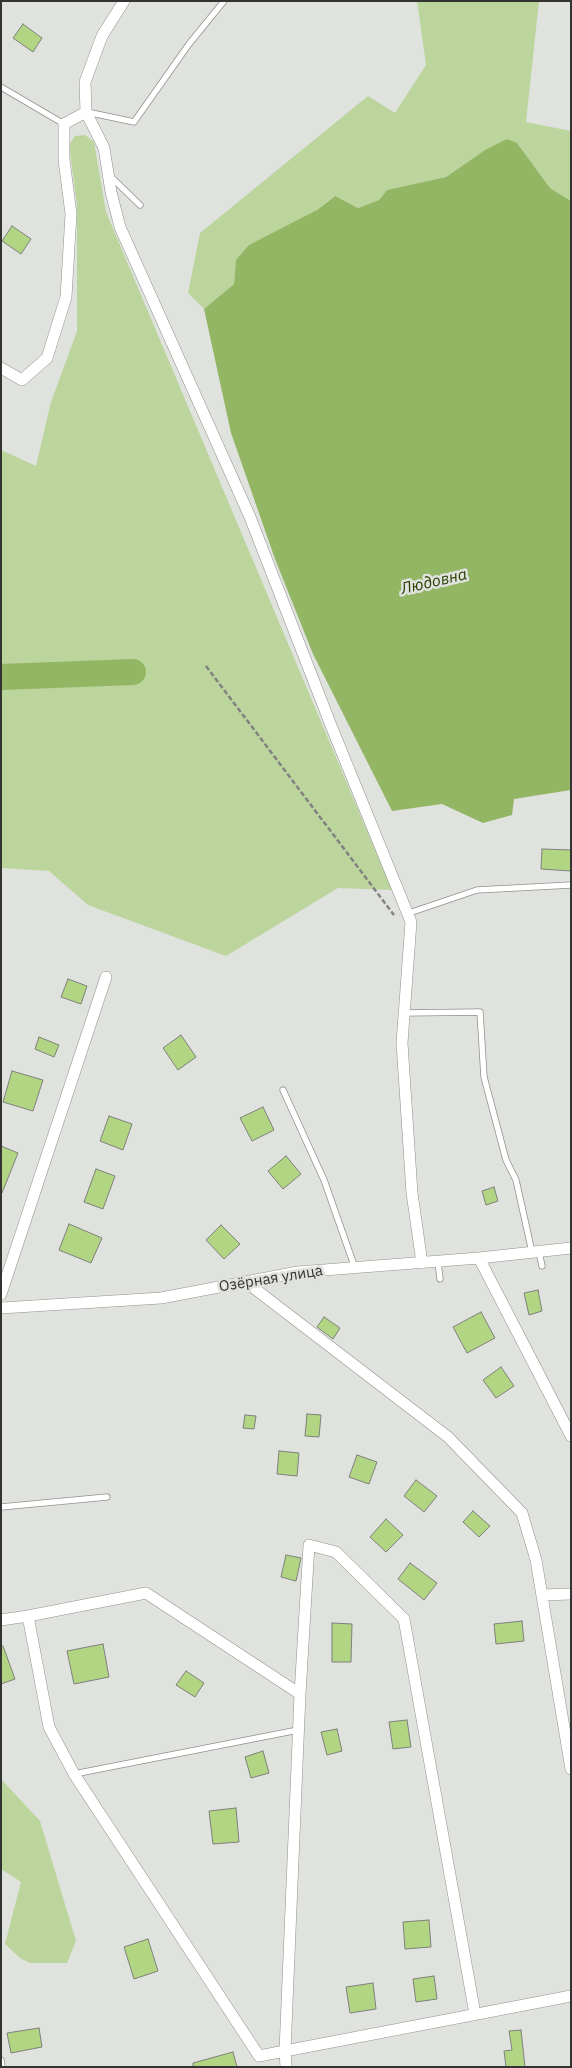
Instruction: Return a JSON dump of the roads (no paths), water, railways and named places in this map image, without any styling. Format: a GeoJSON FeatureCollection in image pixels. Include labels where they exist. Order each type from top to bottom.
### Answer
{"type":"FeatureCollection","features":[{"type":"Feature","properties":{"kind":"street"},"geometry":{"type":"LineString","coordinates":[[124,1],[102,36],[85,82],[86,112],[104,148],[120,227],[250,517],[332,728],[410,918],[402,1043],[412,1193],[422,1263]]}},
{"type":"Feature","properties":{"kind":"street"},"geometry":{"type":"LineString","coordinates":[[1,368],[22,380],[48,358],[66,297],[71,214],[64,160],[64,124],[86,112]]}},
{"type":"Feature","properties":{"kind":"street"},"geometry":{"type":"LineString","coordinates":[[1,1294],[106,977]]}},
{"type":"Feature","properties":{"kind":"street","name":"Озёрная улица"},"geometry":{"type":"LineString","coordinates":[[1,1308],[161,1298],[298,1272],[438,1262],[571,1248]]}},
{"type":"Feature","properties":{"kind":"street"},"geometry":{"type":"LineString","coordinates":[[480,1258],[571,1436]]}},
{"type":"Feature","properties":{"kind":"street"},"geometry":{"type":"LineString","coordinates":[[246,1282],[448,1437],[522,1513],[536,1560],[571,1769]]}},
{"type":"Feature","properties":{"kind":"street"},"geometry":{"type":"LineString","coordinates":[[286,2067],[285,2051],[298,1730],[309,1545],[336,1552],[404,1619],[475,2014]]}},
{"type":"Feature","properties":{"kind":"street"},"geometry":{"type":"LineString","coordinates":[[1,1620],[146,1593],[300,1694]]}},
{"type":"Feature","properties":{"kind":"street"},"geometry":{"type":"LineString","coordinates":[[542,1595],[571,1594]]}},
{"type":"Feature","properties":{"kind":"street"},"geometry":{"type":"LineString","coordinates":[[28,1616],[49,1727],[74,1774],[259,2056],[571,1996]]}},
{"type":"Feature","properties":{"kind":"lane"},"geometry":{"type":"LineString","coordinates":[[86,112],[134,122],[188,44],[224,1]]}},
{"type":"Feature","properties":{"kind":"lane"},"geometry":{"type":"LineString","coordinates":[[1,87],[64,124]]}},
{"type":"Feature","properties":{"kind":"lane"},"geometry":{"type":"LineString","coordinates":[[109,174],[140,205]]}},
{"type":"Feature","properties":{"kind":"lane"},"geometry":{"type":"LineString","coordinates":[[410,918],[477,890],[571,885]]}},
{"type":"Feature","properties":{"kind":"lane"},"geometry":{"type":"LineString","coordinates":[[404,1012],[480,1012],[484,1077],[506,1160],[516,1180],[536,1252],[542,1266]]}},
{"type":"Feature","properties":{"kind":"lane"},"geometry":{"type":"LineString","coordinates":[[283,1090],[324,1180],[355,1268]]}},
{"type":"Feature","properties":{"kind":"lane"},"geometry":{"type":"LineString","coordinates":[[438,1262],[440,1279]]}},
{"type":"Feature","properties":{"kind":"lane"},"geometry":{"type":"LineString","coordinates":[[1,1507],[107,1498]]}},
{"type":"Feature","properties":{"kind":"lane"},"geometry":{"type":"LineString","coordinates":[[74,1774],[298,1730]]}},
{"type":"Feature","properties":{"kind":"lane"},"geometry":{"type":"LineString","coordinates":[[1,2060],[2,2067]]}},
{"type":"Feature","properties":{"kind":"water"},"geometry":{"type":"Polygon","coordinates":[[[507,139],[517,143],[550,188],[571,201],[571,790],[514,799],[512,815],[483,823],[442,804],[392,811],[313,654],[275,559],[231,433],[204,309],[234,284],[236,260],[249,245],[317,210],[335,196],[358,208],[379,200],[387,190],[446,177],[485,150],[507,139]]]}},
{"type":"Feature","properties":{"kind":"waterway","name":"Людовна"},"geometry":{"type":"LineString","coordinates":[[1,677],[133,672]]}}]}
